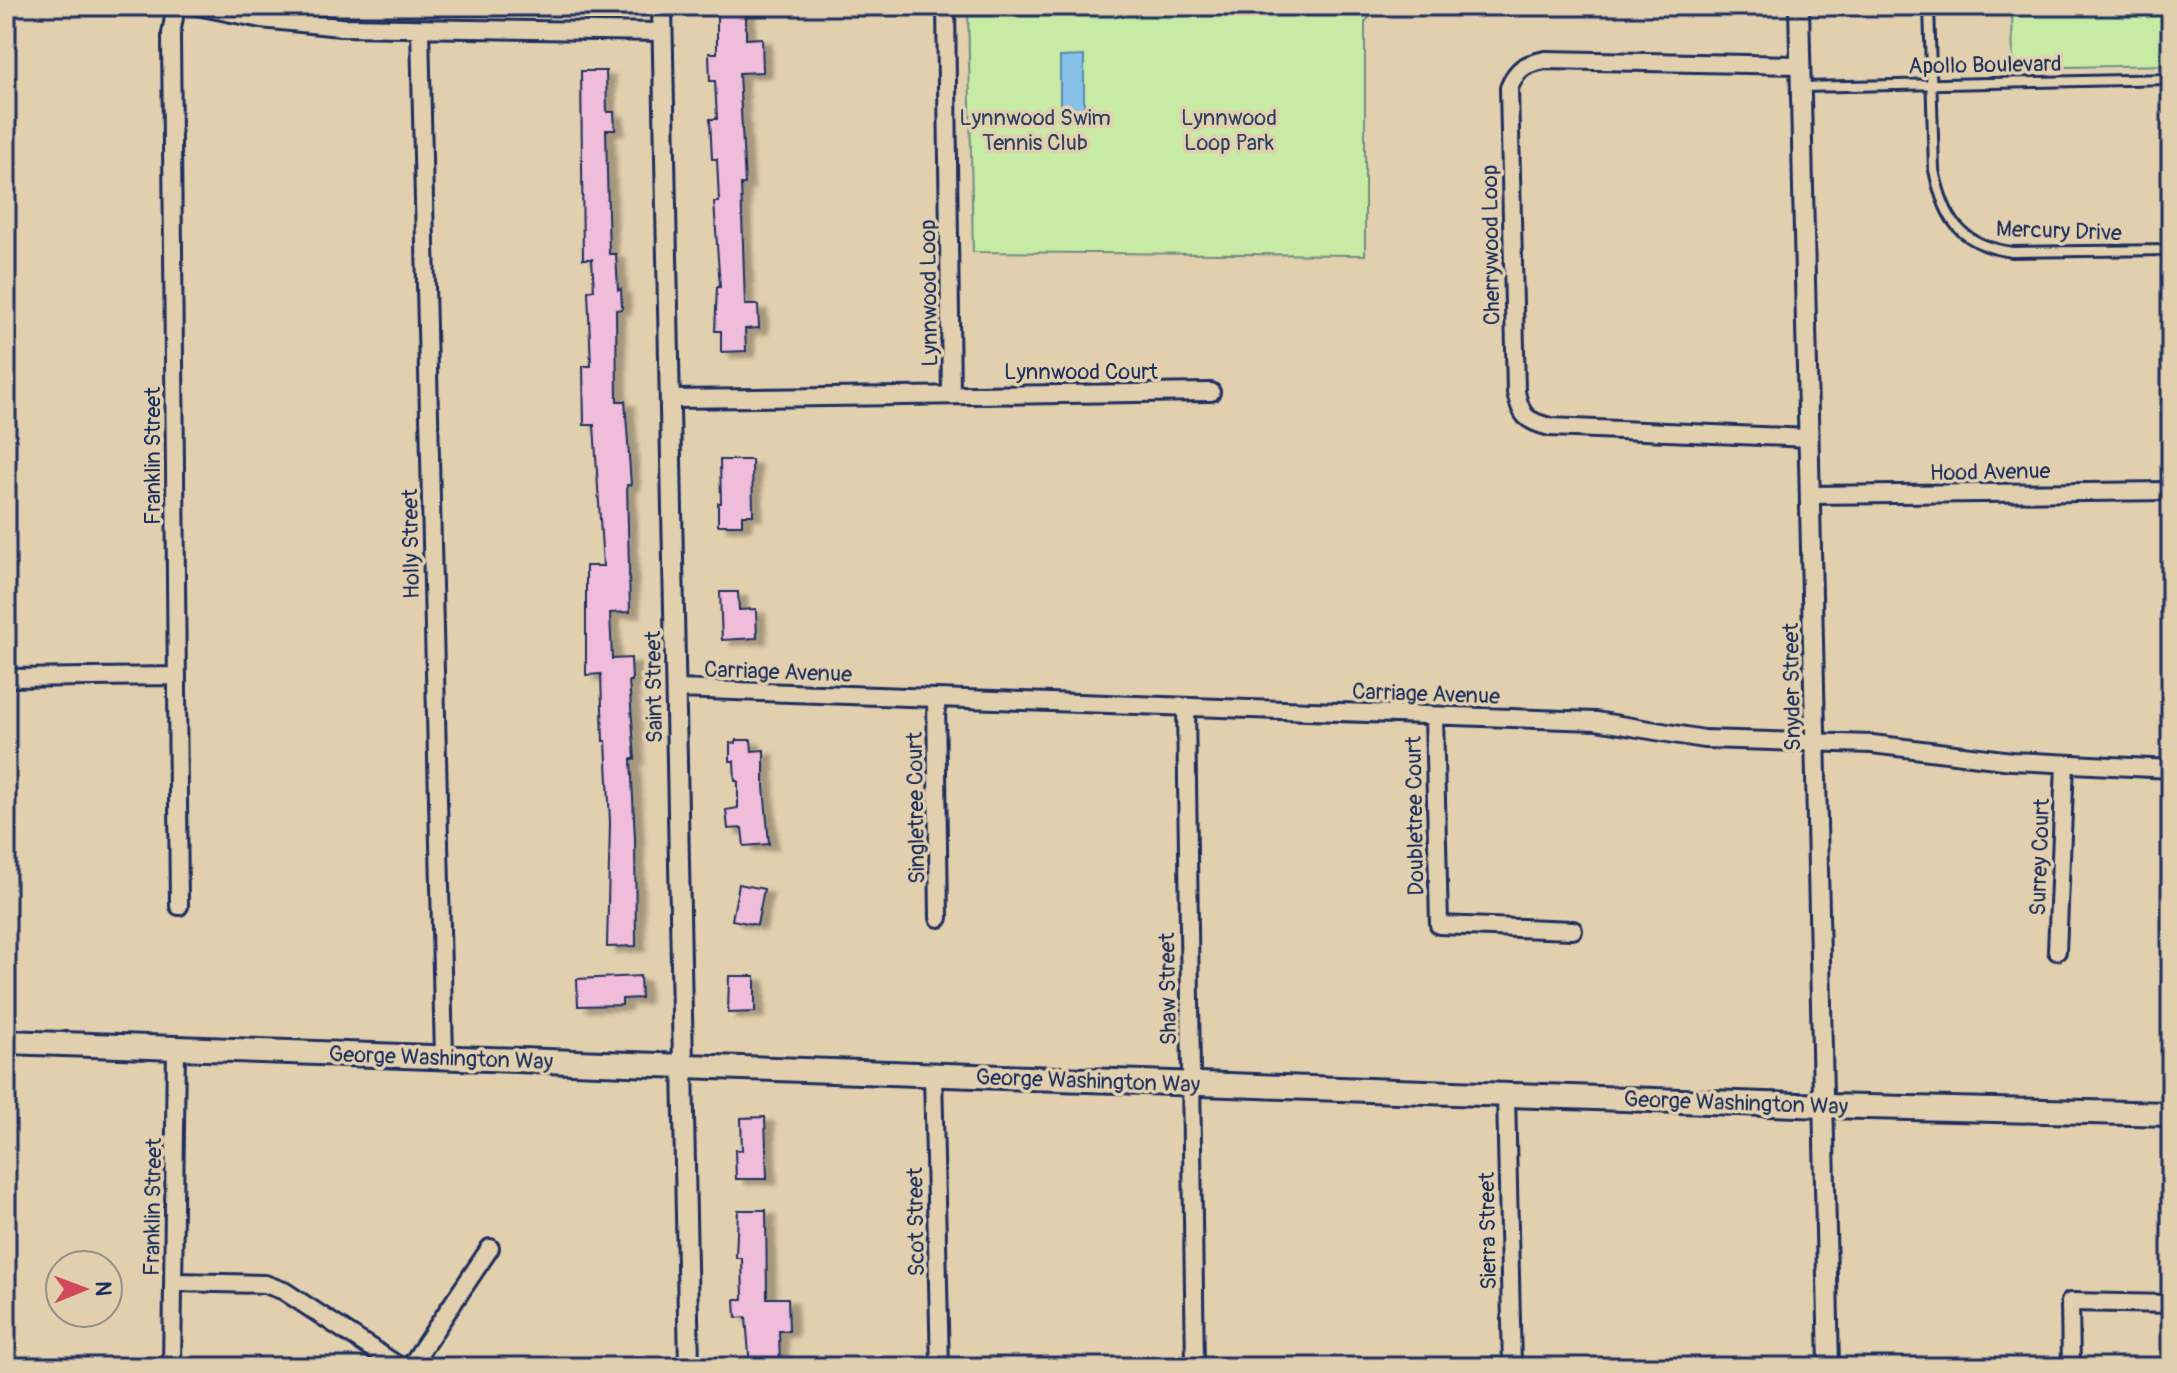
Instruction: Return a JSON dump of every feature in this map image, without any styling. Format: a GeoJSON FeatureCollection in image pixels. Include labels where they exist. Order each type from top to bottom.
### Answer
{"type":"FeatureCollection","features":[{"type":"Feature","properties":{"kind":"main road","name":"George Washington Way"},"geometry":{"type":"LineString","coordinates":[[6,1042],[1825,1106],[2171,1114]]}},
{"type":"Feature","properties":{"kind":"street","name":"Franklin Street"},"geometry":{"type":"LineString","coordinates":[[176,6],[171,34],[179,906]]}},
{"type":"Feature","properties":{"kind":"street"},"geometry":{"type":"LineString","coordinates":[[197,6],[261,19],[340,27],[662,32]]}},
{"type":"Feature","properties":{"kind":"street","name":"Saint Street"},"geometry":{"type":"LineString","coordinates":[[662,6],[689,1367]]}},
{"type":"Feature","properties":{"kind":"street","name":"Lynnwood Loop"},"geometry":{"type":"LineString","coordinates":[[670,399],[951,394],[946,6]]}},
{"type":"Feature","properties":{"kind":"street","name":"Snyder Street"},"geometry":{"type":"LineString","coordinates":[[1799,6],[1829,1367]]}},
{"type":"Feature","properties":{"kind":"street","name":"Holly Street"},"geometry":{"type":"LineString","coordinates":[[420,29],[444,1057]]}},
{"type":"Feature","properties":{"kind":"street","name":"Cherrywood Loop"},"geometry":{"type":"LineString","coordinates":[[1800,65],[1545,60],[1527,64],[1515,72],[1509,88],[1515,360],[1520,411],[1533,422],[1550,427],[1809,438]]}},
{"type":"Feature","properties":{"kind":"street","name":"Lynnwood Court"},"geometry":{"type":"LineString","coordinates":[[951,394],[1211,392]]}},
{"type":"Feature","properties":{"kind":"street","name":"Hood Avenue"},"geometry":{"type":"LineString","coordinates":[[1810,495],[2171,491]]}},
{"type":"Feature","properties":{"kind":"street"},"geometry":{"type":"LineString","coordinates":[[6,678],[175,676]]}},
{"type":"Feature","properties":{"kind":"street","name":"Carriage Avenue"},"geometry":{"type":"LineString","coordinates":[[677,689],[1596,721],[1704,739],[1914,747],[2012,761],[2171,769]]}},
{"type":"Feature","properties":{"kind":"street","name":"Singletree Court"},"geometry":{"type":"LineString","coordinates":[[936,698],[939,918]]}},
{"type":"Feature","properties":{"kind":"street","name":"Shaw Street"},"geometry":{"type":"LineString","coordinates":[[1186,707],[1195,1367]]}},
{"type":"Feature","properties":{"kind":"street","name":"Doubletree Court"},"geometry":{"type":"LineString","coordinates":[[1434,716],[1439,925],[1573,930]]}},
{"type":"Feature","properties":{"kind":"street","name":"Surrey Court"},"geometry":{"type":"LineString","coordinates":[[2057,951],[2065,765]]}},
{"type":"Feature","properties":{"kind":"street","name":"Franklin Street"},"geometry":{"type":"LineString","coordinates":[[172,1367],[176,1048]]}},
{"type":"Feature","properties":{"kind":"street","name":"Scot Street"},"geometry":{"type":"LineString","coordinates":[[933,1075],[940,1367]]}},
{"type":"Feature","properties":{"kind":"street","name":"Sierra Street"},"geometry":{"type":"LineString","coordinates":[[1506,1094],[1512,1367]]}},
{"type":"Feature","properties":{"kind":"street"},"geometry":{"type":"LineString","coordinates":[[410,1367],[490,1248]]}},
{"type":"Feature","properties":{"kind":"street"},"geometry":{"type":"LineString","coordinates":[[174,1282],[265,1284],[284,1291],[400,1367]]}},
{"type":"Feature","properties":{"kind":"street"},"geometry":{"type":"LineString","coordinates":[[2071,1367],[2070,1302],[2171,1304]]}},
{"type":"Feature","properties":{"kind":"lane","name":"Mercury Drive"},"geometry":{"type":"LineString","coordinates":[[1929,6],[1934,170],[1939,196],[1959,230],[1991,249],[2012,252],[2171,250]]}},
{"type":"Feature","properties":{"kind":"lane","name":"Apollo Boulevard"},"geometry":{"type":"LineString","coordinates":[[1801,87],[2171,79]]}},
{"type":"Feature","properties":{"kind":"green space","name":"Lynnwood Loop Park"},"geometry":{"type":"Polygon","coordinates":[[[968,6],[1379,6],[1365,22],[1365,255],[973,252],[968,6]]]}},
{"type":"Feature","properties":{"kind":"green space"},"geometry":{"type":"Polygon","coordinates":[[[2012,6],[2171,6],[2171,65],[2013,68],[2012,6]]]}},
{"type":"Feature","properties":{"kind":"water"},"geometry":{"type":"Polygon","coordinates":[[[1084,56],[1084,109],[1060,109],[1060,57],[1084,56]]]}},
{"type":"Feature","properties":{"kind":"building"},"geometry":{"type":"Polygon","coordinates":[[[717,6],[746,6],[746,39],[762,38],[763,72],[739,73],[745,184],[741,184],[745,305],[758,305],[759,328],[745,329],[746,351],[721,352],[721,331],[715,331],[717,287],[720,287],[714,202],[719,202],[717,159],[712,159],[710,119],[717,119],[715,81],[710,81],[709,53],[717,53],[717,6]]]}},
{"type":"Feature","properties":{"kind":"building"},"geometry":{"type":"Polygon","coordinates":[[[581,71],[606,71],[607,112],[614,112],[615,130],[606,130],[609,254],[616,254],[618,290],[621,289],[622,309],[616,310],[617,401],[625,401],[631,485],[627,485],[630,612],[610,613],[612,659],[631,658],[636,946],[607,947],[610,822],[601,674],[586,675],[586,566],[603,566],[594,425],[584,425],[583,366],[591,366],[588,291],[594,290],[592,259],[583,259],[581,71]]]}},
{"type":"Feature","properties":{"kind":"building"},"geometry":{"type":"Polygon","coordinates":[[[720,460],[752,460],[753,515],[742,515],[742,525],[718,525],[720,460]]]}},
{"type":"Feature","properties":{"kind":"building"},"geometry":{"type":"Polygon","coordinates":[[[720,592],[738,592],[739,610],[756,609],[757,638],[722,640],[720,592]]]}},
{"type":"Feature","properties":{"kind":"building"},"geometry":{"type":"Polygon","coordinates":[[[736,740],[751,740],[752,751],[764,750],[769,844],[744,846],[742,828],[728,829],[726,810],[738,808],[738,781],[735,781],[734,761],[730,761],[730,743],[736,743],[736,740]]]}},
{"type":"Feature","properties":{"kind":"building"},"geometry":{"type":"Polygon","coordinates":[[[739,884],[764,889],[757,925],[732,920],[739,884]]]}},
{"type":"Feature","properties":{"kind":"building"},"geometry":{"type":"Polygon","coordinates":[[[640,976],[641,998],[622,999],[622,1005],[578,1006],[577,979],[640,976]]]}},
{"type":"Feature","properties":{"kind":"building"},"geometry":{"type":"Polygon","coordinates":[[[729,976],[755,976],[755,1012],[728,1013],[729,976]]]}},
{"type":"Feature","properties":{"kind":"building"},"geometry":{"type":"Polygon","coordinates":[[[765,1117],[767,1179],[736,1179],[735,1150],[742,1150],[741,1118],[765,1117]]]}},
{"type":"Feature","properties":{"kind":"building"},"geometry":{"type":"Polygon","coordinates":[[[738,1210],[766,1210],[767,1298],[788,1298],[789,1331],[779,1331],[780,1367],[750,1367],[746,1317],[736,1318],[735,1299],[743,1299],[742,1258],[736,1258],[738,1210]]]}},
{"type":"Feature","properties":{"kind":"park label","name":"Lynnwood Swim Tennis Club"},"geometry":{"type":"Point","coordinates":[1035,130]}}]}
